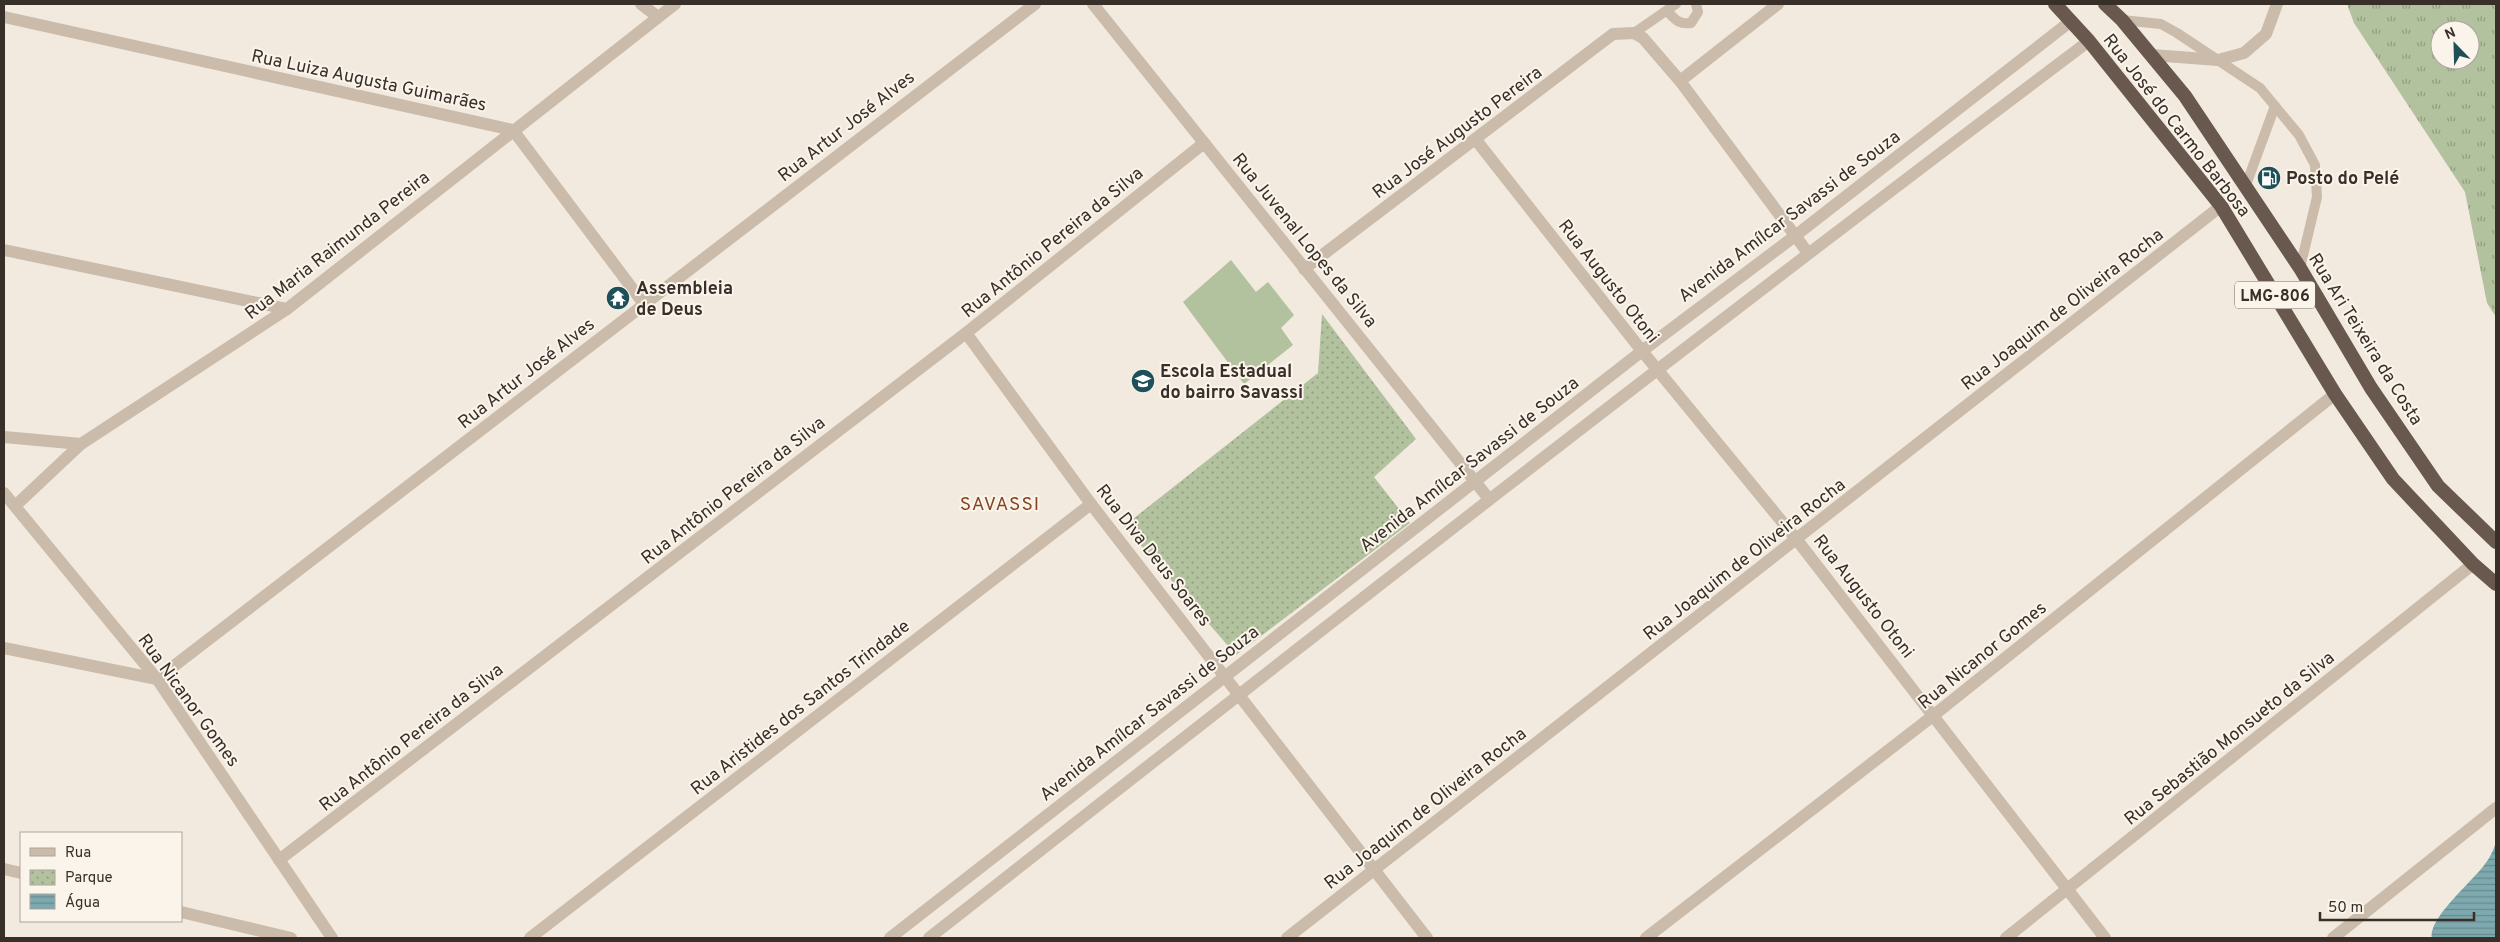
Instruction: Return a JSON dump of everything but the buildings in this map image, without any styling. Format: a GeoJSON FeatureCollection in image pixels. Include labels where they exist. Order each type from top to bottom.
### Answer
{"type":"FeatureCollection","features":[{"type":"Feature","properties":{"kind":"highway","name":"Rua José do Carmo Barbosa"},"geometry":{"type":"LineString","coordinates":[[2055,4],[2089,42],[2221,206],[2335,394],[2393,478],[2473,564],[2496,584]]}},
{"type":"Feature","properties":{"kind":"highway","name":"Rua Ari Teixeira da Costa"},"geometry":{"type":"LineString","coordinates":[[2105,4],[2122,20],[2185,96],[2300,268],[2371,388],[2438,486],[2496,542]]}},
{"type":"Feature","properties":{"kind":"street"},"geometry":{"type":"LineString","coordinates":[[641,4],[658,17]]}},
{"type":"Feature","properties":{"kind":"street","name":"Rua Maria Raimunda Pereira"},"geometry":{"type":"LineString","coordinates":[[15,506],[81,444],[287,309],[675,4]]}},
{"type":"Feature","properties":{"kind":"street","name":"Rua Artur José Alves"},"geometry":{"type":"LineString","coordinates":[[158,680],[1035,4]]}},
{"type":"Feature","properties":{"kind":"street","name":"Rua Juvenal Lopes da Silva"},"geometry":{"type":"LineString","coordinates":[[1093,4],[1489,499]]}},
{"type":"Feature","properties":{"kind":"street"},"geometry":{"type":"LineString","coordinates":[[1680,80],[1778,4]]}},
{"type":"Feature","properties":{"kind":"street"},"geometry":{"type":"LineString","coordinates":[[2152,55],[2218,60],[2244,53],[2266,34],[2277,4]]}},
{"type":"Feature","properties":{"kind":"street","name":"Rua Luiza Augusta Guimarães"},"geometry":{"type":"LineString","coordinates":[[4,17],[513,130]]}},
{"type":"Feature","properties":{"kind":"street","name":"Avenida Amílcar Savassi de Souza"},"geometry":{"type":"LineString","coordinates":[[890,938],[1225,675],[1476,483],[1642,350],[1795,236],[2071,21]]}},
{"type":"Feature","properties":{"kind":"street"},"geometry":{"type":"LineString","coordinates":[[1634,33],[1643,38],[1680,80],[1808,253]]}},
{"type":"Feature","properties":{"kind":"street","name":"Rua José Augusto Pereira"},"geometry":{"type":"LineString","coordinates":[[1304,269],[1613,34],[1634,33]]}},
{"type":"Feature","properties":{"kind":"street"},"geometry":{"type":"LineString","coordinates":[[929,938],[1489,499],[1659,370],[1808,253],[2089,42]]}},
{"type":"Feature","properties":{"kind":"street"},"geometry":{"type":"LineString","coordinates":[[513,130],[644,304]]}},
{"type":"Feature","properties":{"kind":"street","name":"Rua Augusto Otoni"},"geometry":{"type":"LineString","coordinates":[[1476,140],[1642,350],[1797,540],[2105,938]]}},
{"type":"Feature","properties":{"kind":"street","name":"Rua Antônio Pereira da Silva"},"geometry":{"type":"LineString","coordinates":[[279,860],[966,333],[1204,143]]}},
{"type":"Feature","properties":{"kind":"street","name":"Rua Joaquim de Oliveira Rocha"},"geometry":{"type":"LineString","coordinates":[[1287,938],[2221,206]]}},
{"type":"Feature","properties":{"kind":"street"},"geometry":{"type":"LineString","coordinates":[[4,250],[287,309]]}},
{"type":"Feature","properties":{"kind":"street","name":"Rua Diva Deus Soares"},"geometry":{"type":"LineString","coordinates":[[966,333],[1091,504],[1240,694],[1427,938]]}},
{"type":"Feature","properties":{"kind":"street","name":"Rua Nicanor Gomes"},"geometry":{"type":"LineString","coordinates":[[1646,938],[1934,715],[2335,394]]}},
{"type":"Feature","properties":{"kind":"street"},"geometry":{"type":"LineString","coordinates":[[4,437],[81,444]]}},
{"type":"Feature","properties":{"kind":"street","name":"Rua Nicanor Gomes"},"geometry":{"type":"LineString","coordinates":[[4,493],[158,680],[332,938]]}},
{"type":"Feature","properties":{"kind":"street","name":"Rua Aristides dos Santos Trindade"},"geometry":{"type":"LineString","coordinates":[[530,938],[1091,504]]}},
{"type":"Feature","properties":{"kind":"street","name":"Rua Sebastião Monsueto da Silva"},"geometry":{"type":"LineString","coordinates":[[2006,938],[2068,891],[2473,564]]}},
{"type":"Feature","properties":{"kind":"street"},"geometry":{"type":"LineString","coordinates":[[4,648],[158,680]]}},
{"type":"Feature","properties":{"kind":"street"},"geometry":{"type":"LineString","coordinates":[[2333,938],[2420,871],[2496,808]]}},
{"type":"Feature","properties":{"kind":"street"},"geometry":{"type":"LineString","coordinates":[[4,869],[20,873]]}},
{"type":"Feature","properties":{"kind":"street"},"geometry":{"type":"LineString","coordinates":[[182,912],[291,938]]}},
{"type":"Feature","properties":{"kind":"lane"},"geometry":{"type":"LineString","coordinates":[[1634,33],[1676,4]]}},
{"type":"Feature","properties":{"kind":"lane"},"geometry":{"type":"LineString","coordinates":[[1667,11],[1677,22],[1691,23],[1698,12],[1696,4]]}},
{"type":"Feature","properties":{"kind":"lane"},"geometry":{"type":"LineString","coordinates":[[2122,20],[2161,24],[2218,60],[2260,88],[2299,135],[2315,165],[2317,197],[2300,268]]}},
{"type":"Feature","properties":{"kind":"lane"},"geometry":{"type":"LineString","coordinates":[[2246,185],[2275,106]]}},
{"type":"Feature","properties":{"kind":"green space"},"geometry":{"type":"Polygon","coordinates":[[[2347,4],[2496,4],[2496,317],[2487,303],[2465,192],[2354,23],[2347,4]]]}},
{"type":"Feature","properties":{"kind":"green space"},"geometry":{"type":"Polygon","coordinates":[[[1231,260],[1256,292],[1268,282],[1294,315],[1281,328],[1293,345],[1244,384],[1183,302],[1231,260]]]}},
{"type":"Feature","properties":{"kind":"green space"},"geometry":{"type":"Polygon","coordinates":[[[1322,314],[1416,439],[1374,477],[1410,523],[1236,655],[1124,526],[1318,373],[1322,314]]]}},
{"type":"Feature","properties":{"kind":"water"},"geometry":{"type":"Polygon","coordinates":[[[2496,843],[2496,938],[2432,938],[2437,920],[2487,862],[2496,843]]]}},
{"type":"Feature","properties":{"kind":"place","name":"Posto do Pelé"},"geometry":{"type":"Point","coordinates":[2269,178]}},
{"type":"Feature","properties":{"kind":"place","name":"Assembleia de Deus"},"geometry":{"type":"Point","coordinates":[618,298]}},
{"type":"Feature","properties":{"kind":"place","name":"Escola Estadual do bairro Savassi"},"geometry":{"type":"Point","coordinates":[1143,381]}},
{"type":"Feature","properties":{"kind":"district","name":"SAVASSI"},"geometry":{"type":"Point","coordinates":[1000,503]}}]}
